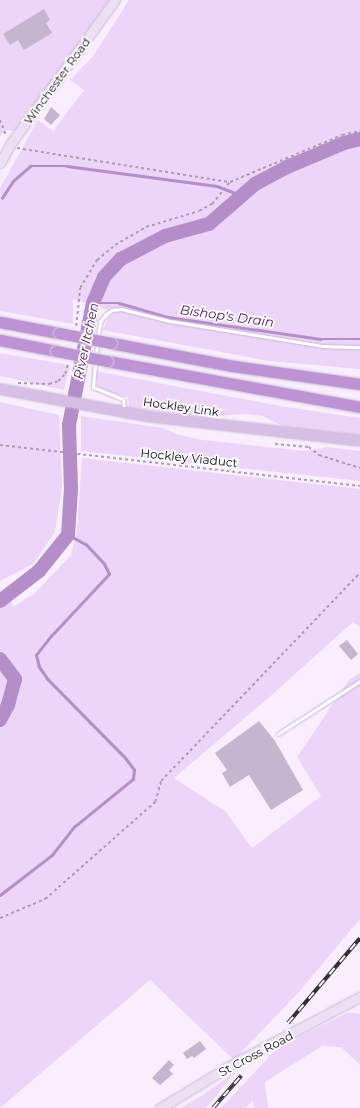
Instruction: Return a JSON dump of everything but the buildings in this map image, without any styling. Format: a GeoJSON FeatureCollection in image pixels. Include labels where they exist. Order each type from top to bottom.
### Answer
{"type":"FeatureCollection","features":[{"type":"Feature","properties":{"kind":"highway"},"geometry":{"type":"LineString","coordinates":[[0,322],[233,366],[360,384]]}},
{"type":"Feature","properties":{"kind":"highway"},"geometry":{"type":"LineString","coordinates":[[0,340],[107,362],[360,407]]}},
{"type":"Feature","properties":{"kind":"main road","name":"Winchester Road"},"geometry":{"type":"LineString","coordinates":[[0,163],[8,140],[115,0]]}},
{"type":"Feature","properties":{"kind":"main road","name":"Hockley Link"},"geometry":{"type":"LineString","coordinates":[[0,389],[124,412],[244,429],[360,442]]}},
{"type":"Feature","properties":{"kind":"main road","name":"St Cross Road"},"geometry":{"type":"LineString","coordinates":[[160,1108],[236,1062],[358,1000]]}},
{"type":"Feature","properties":{"kind":"lane"},"geometry":{"type":"LineString","coordinates":[[124,412],[123,399],[97,391],[91,383],[100,322],[112,310],[322,346],[360,347]]}},
{"type":"Feature","properties":{"kind":"lane"},"geometry":{"type":"LineString","coordinates":[[278,734],[360,681]]}},
{"type":"Feature","properties":{"kind":"path"},"geometry":{"type":"LineString","coordinates":[[0,120],[6,130],[8,140]]}},
{"type":"Feature","properties":{"kind":"path"},"geometry":{"type":"LineString","coordinates":[[78,316],[77,302],[83,280],[97,260],[115,245],[146,227],[199,211],[212,204],[230,182],[342,135],[360,131]]}},
{"type":"Feature","properties":{"kind":"path"},"geometry":{"type":"LineString","coordinates":[[18,150],[230,182]]}},
{"type":"Feature","properties":{"kind":"path"},"geometry":{"type":"LineString","coordinates":[[13,383],[49,384],[58,381],[66,374]]}},
{"type":"Feature","properties":{"kind":"path"},"geometry":{"type":"LineString","coordinates":[[275,444],[309,447],[318,454],[360,468]]}},
{"type":"Feature","properties":{"kind":"path","name":"Hockley Viaduct"},"geometry":{"type":"LineString","coordinates":[[0,445],[360,486]]}},
{"type":"Feature","properties":{"kind":"path"},"geometry":{"type":"LineString","coordinates":[[0,918],[45,899],[155,802],[161,782],[360,573]]}},
{"type":"Feature","properties":{"kind":"shaded area"},"geometry":{"type":"Polygon","coordinates":[[[0,0],[111,0],[80,47],[14,131],[6,130],[0,136],[0,0]]]}},
{"type":"Feature","properties":{"kind":"shaded area"},"geometry":{"type":"Polygon","coordinates":[[[129,0],[360,0],[360,369],[269,361],[103,330],[108,318],[114,312],[73,299],[73,324],[0,311],[0,188],[38,120],[53,131],[84,90],[70,80],[94,55],[129,0]]]}},
{"type":"Feature","properties":{"kind":"shaded area"},"geometry":{"type":"Polygon","coordinates":[[[0,353],[70,365],[64,390],[0,376],[0,353]]]}},
{"type":"Feature","properties":{"kind":"shaded area"},"geometry":{"type":"Polygon","coordinates":[[[96,371],[280,406],[360,418],[360,436],[284,427],[263,416],[245,414],[204,417],[129,407],[128,397],[102,390],[97,385],[96,371]]]}},
{"type":"Feature","properties":{"kind":"shaded area"},"geometry":{"type":"Polygon","coordinates":[[[0,402],[59,415],[62,486],[55,532],[33,564],[0,581],[0,402]]]}},
{"type":"Feature","properties":{"kind":"shaded area"},"geometry":{"type":"Polygon","coordinates":[[[81,416],[163,428],[179,435],[203,440],[305,451],[327,447],[360,451],[360,481],[81,451],[81,416]]]}},
{"type":"Feature","properties":{"kind":"shaded area"},"geometry":{"type":"Polygon","coordinates":[[[82,458],[360,489],[360,627],[353,622],[266,700],[174,778],[226,812],[252,848],[321,796],[297,757],[349,680],[360,673],[360,919],[298,993],[234,1060],[150,980],[0,1108],[0,588],[14,606],[34,594],[71,555],[77,531],[82,458]]]}},
{"type":"Feature","properties":{"kind":"shaded area"},"geometry":{"type":"Polygon","coordinates":[[[349,1012],[360,1014],[360,1065],[341,1047],[322,1046],[265,1082],[268,1108],[254,1108],[253,1100],[246,1108],[221,1108],[278,1047],[349,1012]]]}},
{"type":"Feature","properties":{"kind":"shaded area"},"geometry":{"type":"Polygon","coordinates":[[[235,1072],[206,1108],[180,1108],[203,1095],[235,1072]]]}},
{"type":"Feature","properties":{"kind":"waterway","name":"Bishop's Drain"},"geometry":{"type":"LineString","coordinates":[[0,601],[39,571],[68,535],[71,489],[69,425],[93,303],[104,277],[121,259],[165,236],[209,224],[255,184],[287,167],[344,143],[360,139]]}},
{"type":"Feature","properties":{"kind":"waterway"},"geometry":{"type":"LineString","coordinates":[[2,198],[13,181],[30,166],[67,166],[217,186],[241,195]]}},
{"type":"Feature","properties":{"kind":"waterway","name":"Bishop's Drain"},"geometry":{"type":"LineString","coordinates":[[93,303],[119,303],[168,317],[320,339],[360,339]]}},
{"type":"Feature","properties":{"kind":"waterway"},"geometry":{"type":"LineString","coordinates":[[0,895],[52,855],[74,827],[133,779],[134,770],[125,758],[48,680],[39,667],[36,655],[51,636],[109,574],[104,564],[86,545],[68,535]]}},
{"type":"Feature","properties":{"kind":"waterway","name":"River Itchen"},"geometry":{"type":"LineString","coordinates":[[0,659],[15,679],[8,705],[0,720]]}},
{"type":"Feature","properties":{"kind":"railway"},"geometry":{"type":"LineString","coordinates":[[288,1023],[360,938]]}},
{"type":"Feature","properties":{"kind":"railway"},"geometry":{"type":"LineString","coordinates":[[213,1108],[241,1076]]}}]}
